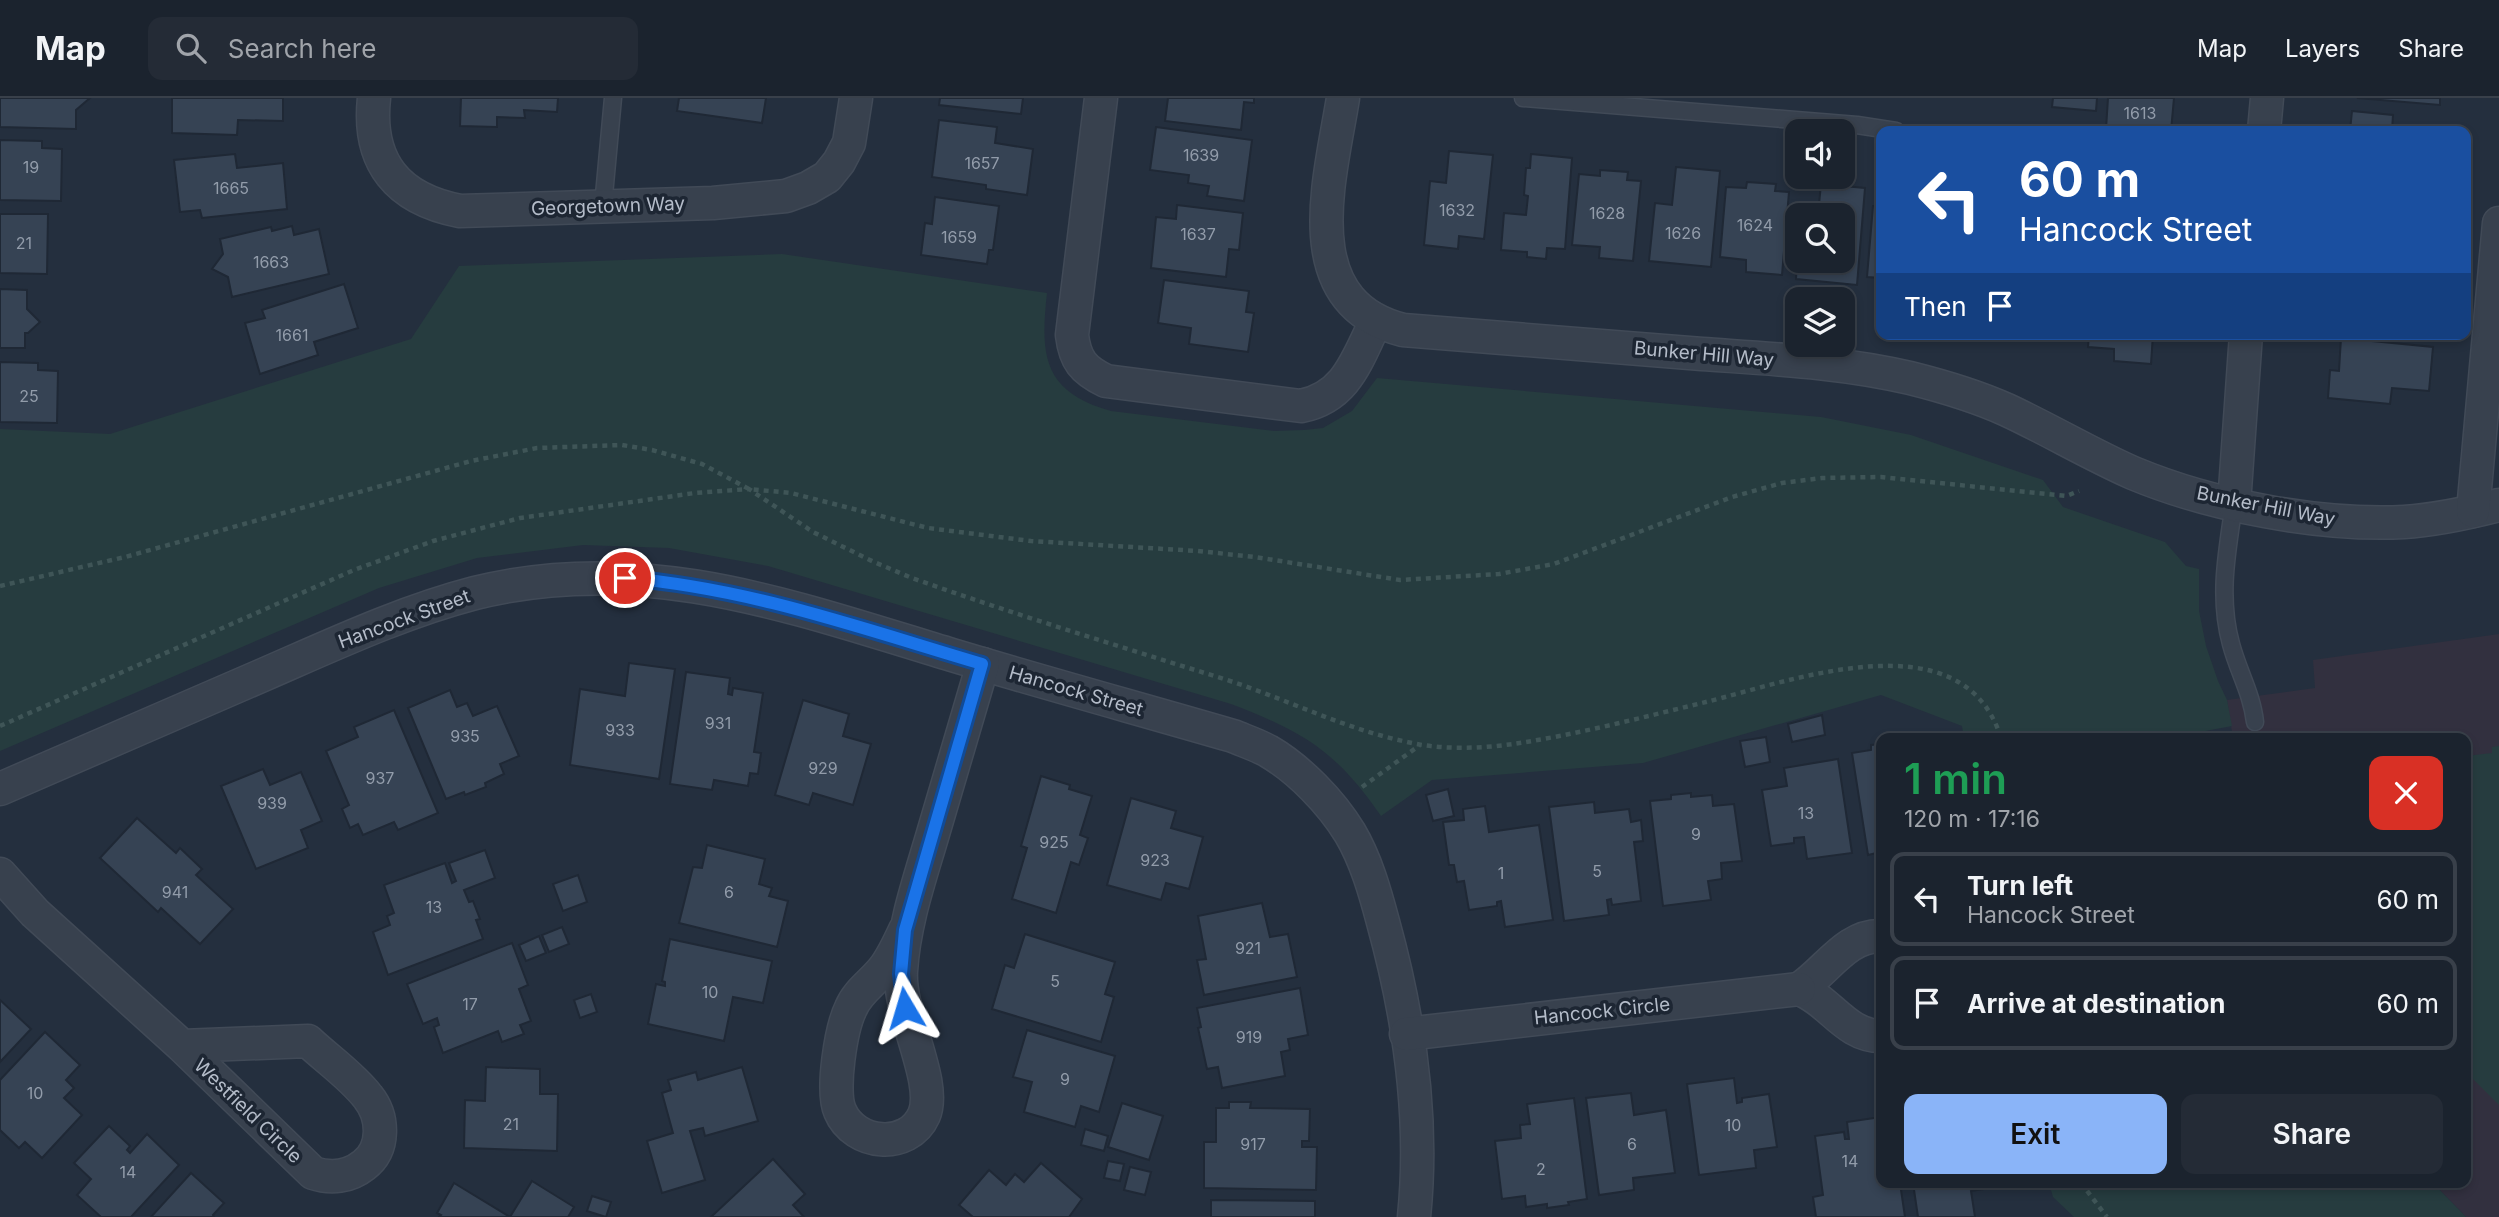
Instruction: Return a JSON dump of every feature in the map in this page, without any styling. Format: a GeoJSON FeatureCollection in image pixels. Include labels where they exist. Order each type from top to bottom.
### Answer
{"type":"FeatureCollection","features":[{"type":"Feature","properties":{"kind":"street","name":"Georgetown Way"},"geometry":{"type":"LineString","coordinates":[[374,98],[375,138],[383,163],[398,185],[436,207],[460,211],[758,200],[786,196],[827,177],[839,162],[849,143],[856,98]]}},
{"type":"Feature","properties":{"kind":"street"},"geometry":{"type":"LineString","coordinates":[[1101,98],[1072,335],[1073,347],[1089,373],[1106,381],[1301,406],[1335,393],[1352,369],[1376,321]]}},
{"type":"Feature","properties":{"kind":"street","name":"Bunker Hill Way"},"geometry":{"type":"LineString","coordinates":[[1343,98],[1329,182],[1327,245],[1331,266],[1348,298],[1376,321],[1403,330],[1835,364],[1909,378],[2004,408],[2136,474],[2234,504],[2316,518],[2368,522],[2419,520],[2486,508]]}},
{"type":"Feature","properties":{"kind":"street"},"geometry":{"type":"LineString","coordinates":[[2264,126],[2267,98]]}},
{"type":"Feature","properties":{"kind":"street"},"geometry":{"type":"LineString","coordinates":[[2486,508],[2499,223]]}},
{"type":"Feature","properties":{"kind":"street"},"geometry":{"type":"LineString","coordinates":[[2234,504],[2246,340]]}},
{"type":"Feature","properties":{"kind":"street","name":"Hancock Street"},"geometry":{"type":"LineString","coordinates":[[0,789],[418,610],[477,593],[530,583],[625,578],[670,581],[766,599],[1233,736],[1268,750],[1297,772],[1333,810],[1350,833],[1362,858],[1391,951],[1406,1034],[1416,1109],[1414,1217]]}},
{"type":"Feature","properties":{"kind":"street"},"geometry":{"type":"LineString","coordinates":[[905,930],[884,968],[851,1006],[835,1081],[838,1104],[848,1125],[860,1135],[874,1139],[904,1135],[916,1128],[928,1100],[926,1083],[901,992],[905,930],[982,664]]}},
{"type":"Feature","properties":{"kind":"street","name":"Westfield Circle"},"geometry":{"type":"LineString","coordinates":[[0,874],[35,913],[182,1046],[313,1173],[323,1176],[351,1173],[370,1160],[375,1152],[380,1139],[380,1123],[376,1109],[368,1096],[308,1041],[182,1046]]}},
{"type":"Feature","properties":{"kind":"street"},"geometry":{"type":"LineString","coordinates":[[1876,936],[1857,941],[1799,989],[1816,998],[1853,1029],[1876,1035]]}},
{"type":"Feature","properties":{"kind":"street","name":"Hancock Circle"},"geometry":{"type":"LineString","coordinates":[[1406,1034],[1799,989]]}},
{"type":"Feature","properties":{"kind":"lane"},"geometry":{"type":"LineString","coordinates":[[603,206],[613,98]]}},
{"type":"Feature","properties":{"kind":"lane"},"geometry":{"type":"LineString","coordinates":[[1524,98],[1876,128]]}},
{"type":"Feature","properties":{"kind":"lane"},"geometry":{"type":"LineString","coordinates":[[2234,504],[2223,596],[2231,648],[2252,699],[2256,722]]}},
{"type":"Feature","properties":{"kind":"path"},"geometry":{"type":"LineString","coordinates":[[0,586],[125,556],[458,465],[537,448],[622,445],[652,450],[702,464],[749,489],[792,493],[929,528],[1031,541],[1255,557],[1399,580],[1499,574],[1555,564],[1732,497],[1782,483],[1822,478],[1881,477],[2066,496],[2078,491]]}},
{"type":"Feature","properties":{"kind":"path"},"geometry":{"type":"LineString","coordinates":[[1372,779],[1421,745]]}},
{"type":"Feature","properties":{"kind":"path"},"geometry":{"type":"LineString","coordinates":[[2085,1188],[2107,1217]]}},
{"type":"Feature","properties":{"kind":"shaded area"},"geometry":{"type":"Polygon","coordinates":[[[2499,634],[2499,1217],[2466,1217],[2438,1188],[2471,1188],[2471,733],[2232,733],[2227,700],[2315,688],[2313,660],[2499,634]]]}},
{"type":"Feature","properties":{"kind":"green space"},"geometry":{"type":"Polygon","coordinates":[[[782,254],[1047,293],[1044,335],[1046,353],[1059,382],[1071,393],[1088,403],[1111,411],[1274,431],[1323,428],[1352,411],[1377,378],[1821,417],[1911,435],[2043,480],[2063,507],[2165,542],[2186,566],[2199,569],[2199,611],[2206,646],[2227,700],[2232,726],[2200,733],[1963,733],[1962,726],[1881,695],[1643,763],[1432,780],[1381,816],[1349,775],[1316,746],[1279,724],[1231,704],[768,566],[669,548],[583,545],[477,558],[379,588],[0,751],[0,429],[110,434],[411,339],[459,266],[782,254]]]}},
{"type":"Feature","properties":{"kind":"green space"},"geometry":{"type":"Polygon","coordinates":[[[2499,746],[2499,1105],[2471,1077],[2471,755],[2492,753],[2492,747],[2499,746]]]}},
{"type":"Feature","properties":{"kind":"green space"},"geometry":{"type":"Polygon","coordinates":[[[2050,1188],[2438,1188],[2466,1217],[2074,1217],[2053,1197],[2050,1188]]]}},
{"type":"Feature","properties":{"kind":"building"},"geometry":{"type":"Polygon","coordinates":[[[0,98],[90,98],[76,110],[76,129],[0,127],[0,98]]]}},
{"type":"Feature","properties":{"kind":"building"},"geometry":{"type":"Polygon","coordinates":[[[172,98],[283,98],[283,121],[238,120],[237,135],[172,133],[172,98]]]}},
{"type":"Feature","properties":{"kind":"building"},"geometry":{"type":"Polygon","coordinates":[[[461,98],[558,98],[557,112],[524,110],[525,118],[497,117],[497,127],[460,126],[461,98]]]}},
{"type":"Feature","properties":{"kind":"building"},"geometry":{"type":"Polygon","coordinates":[[[679,98],[766,98],[762,123],[677,111],[679,98]]]}},
{"type":"Feature","properties":{"kind":"building"},"geometry":{"type":"Polygon","coordinates":[[[940,98],[1023,98],[1021,114],[939,105],[940,98]]]}},
{"type":"Feature","properties":{"kind":"building"},"geometry":{"type":"Polygon","coordinates":[[[1168,98],[1254,98],[1254,103],[1244,102],[1241,130],[1165,121],[1168,98]]]}},
{"type":"Feature","properties":{"kind":"building"},"geometry":{"type":"Polygon","coordinates":[[[2053,98],[2097,98],[2096,111],[2052,107],[2053,98]]]}},
{"type":"Feature","properties":{"kind":"building"},"geometry":{"type":"Polygon","coordinates":[[[2108,98],[2174,98],[2171,126],[2106,126],[2108,98]]]}},
{"type":"Feature","properties":{"kind":"building"},"geometry":{"type":"Polygon","coordinates":[[[2357,98],[2440,98],[2440,105],[2357,98]]]}},
{"type":"Feature","properties":{"kind":"building"},"geometry":{"type":"Polygon","coordinates":[[[2352,111],[2393,115],[2392,126],[2350,126],[2352,111]]]}},
{"type":"Feature","properties":{"kind":"building"},"geometry":{"type":"Polygon","coordinates":[[[939,120],[997,127],[995,143],[1033,149],[1027,195],[986,189],[986,185],[932,177],[939,120]]]}},
{"type":"Feature","properties":{"kind":"building"},"geometry":{"type":"Polygon","coordinates":[[[1156,127],[1252,140],[1244,201],[1207,196],[1209,186],[1188,183],[1189,175],[1150,170],[1156,127]]]}},
{"type":"Feature","properties":{"kind":"building"},"geometry":{"type":"Polygon","coordinates":[[[0,140],[42,141],[42,148],[62,149],[61,201],[0,200],[0,140]]]}},
{"type":"Feature","properties":{"kind":"building"},"geometry":{"type":"Polygon","coordinates":[[[1449,151],[1493,155],[1484,239],[1459,236],[1458,249],[1424,245],[1430,181],[1446,183],[1449,151]]]}},
{"type":"Feature","properties":{"kind":"building"},"geometry":{"type":"Polygon","coordinates":[[[235,154],[237,168],[283,163],[287,209],[202,218],[200,210],[180,212],[174,160],[235,154]]]}},
{"type":"Feature","properties":{"kind":"building"},"geometry":{"type":"Polygon","coordinates":[[[1531,154],[1572,158],[1565,249],[1547,248],[1546,259],[1527,257],[1527,252],[1501,250],[1504,213],[1526,215],[1526,168],[1530,168],[1531,154]]]}},
{"type":"Feature","properties":{"kind":"building"},"geometry":{"type":"Polygon","coordinates":[[[1676,167],[1720,171],[1711,267],[1649,261],[1655,203],[1672,205],[1676,167]]]}},
{"type":"Feature","properties":{"kind":"building"},"geometry":{"type":"Polygon","coordinates":[[[1600,170],[1628,172],[1627,180],[1641,181],[1633,261],[1599,258],[1600,247],[1572,245],[1579,174],[1600,176],[1600,170]]]}},
{"type":"Feature","properties":{"kind":"building"},"geometry":{"type":"Polygon","coordinates":[[[1747,182],[1776,184],[1775,191],[1789,192],[1788,203],[1785,203],[1782,275],[1746,272],[1746,260],[1720,257],[1726,187],[1746,188],[1747,182]]]}},
{"type":"Feature","properties":{"kind":"building"},"geometry":{"type":"Polygon","coordinates":[[[1865,188],[1857,285],[1796,279],[1796,273],[1855,273],[1855,203],[1819,203],[1821,189],[1865,188]]]}},
{"type":"Feature","properties":{"kind":"building"},"geometry":{"type":"Polygon","coordinates":[[[935,197],[999,206],[993,250],[989,250],[987,264],[921,255],[925,223],[932,224],[935,197]]]}},
{"type":"Feature","properties":{"kind":"building"},"geometry":{"type":"Polygon","coordinates":[[[1177,205],[1243,213],[1239,250],[1229,249],[1226,277],[1151,268],[1156,217],[1176,219],[1177,205]]]}},
{"type":"Feature","properties":{"kind":"building"},"geometry":{"type":"Polygon","coordinates":[[[1873,206],[1876,206],[1876,278],[1867,277],[1873,206]]]}},
{"type":"Feature","properties":{"kind":"building"},"geometry":{"type":"Polygon","coordinates":[[[0,214],[48,214],[47,274],[0,273],[0,214]]]}},
{"type":"Feature","properties":{"kind":"building"},"geometry":{"type":"Polygon","coordinates":[[[292,226],[294,235],[319,229],[329,274],[232,297],[228,277],[212,269],[223,254],[220,239],[271,227],[272,231],[292,226]]]}},
{"type":"Feature","properties":{"kind":"building"},"geometry":{"type":"Polygon","coordinates":[[[1164,280],[1249,291],[1246,312],[1254,313],[1248,352],[1189,344],[1191,328],[1158,323],[1164,280]]]}},
{"type":"Feature","properties":{"kind":"building"},"geometry":{"type":"Polygon","coordinates":[[[344,284],[358,328],[314,342],[318,355],[260,374],[245,323],[265,318],[262,310],[344,284]]]}},
{"type":"Feature","properties":{"kind":"building"},"geometry":{"type":"Polygon","coordinates":[[[0,289],[27,290],[27,309],[40,322],[25,333],[25,348],[0,348],[0,289]]]}},
{"type":"Feature","properties":{"kind":"building"},"geometry":{"type":"Polygon","coordinates":[[[2089,340],[2153,340],[2151,364],[2114,361],[2114,349],[2088,347],[2089,340]]]}},
{"type":"Feature","properties":{"kind":"building"},"geometry":{"type":"Polygon","coordinates":[[[2341,340],[2433,347],[2429,391],[2392,388],[2390,404],[2328,398],[2330,370],[2339,371],[2341,340]]]}},
{"type":"Feature","properties":{"kind":"building"},"geometry":{"type":"Polygon","coordinates":[[[0,362],[38,363],[38,370],[58,371],[57,423],[0,422],[0,362]]]}},
{"type":"Feature","properties":{"kind":"building"},"geometry":{"type":"Polygon","coordinates":[[[629,663],[675,669],[659,779],[570,765],[580,689],[625,696],[629,663]]]}},
{"type":"Feature","properties":{"kind":"building"},"geometry":{"type":"Polygon","coordinates":[[[686,672],[730,678],[728,694],[732,695],[733,688],[763,693],[754,752],[761,753],[758,774],[750,773],[748,786],[714,780],[712,790],[670,784],[686,672]]]}},
{"type":"Feature","properties":{"kind":"building"},"geometry":{"type":"Polygon","coordinates":[[[450,690],[457,707],[467,703],[473,716],[497,706],[519,756],[500,764],[504,774],[485,783],[486,787],[446,799],[408,708],[450,690]]]}},
{"type":"Feature","properties":{"kind":"building"},"geometry":{"type":"Polygon","coordinates":[[[803,700],[849,714],[843,736],[871,744],[853,805],[813,793],[809,805],[775,795],[803,700]]]}},
{"type":"Feature","properties":{"kind":"building"},"geometry":{"type":"Polygon","coordinates":[[[394,710],[438,813],[398,830],[394,822],[363,835],[358,824],[350,828],[342,809],[349,805],[326,751],[358,737],[354,727],[394,710]]]}},
{"type":"Feature","properties":{"kind":"building"},"geometry":{"type":"Polygon","coordinates":[[[1822,715],[1825,735],[1792,742],[1788,724],[1822,715]]]}},
{"type":"Feature","properties":{"kind":"building"},"geometry":{"type":"Polygon","coordinates":[[[1766,737],[1770,762],[1745,767],[1740,741],[1766,737]]]}},
{"type":"Feature","properties":{"kind":"building"},"geometry":{"type":"Polygon","coordinates":[[[1876,744],[1876,853],[1868,855],[1852,753],[1871,750],[1871,745],[1876,744]]]}},
{"type":"Feature","properties":{"kind":"building"},"geometry":{"type":"Polygon","coordinates":[[[1838,759],[1852,853],[1807,859],[1804,837],[1794,838],[1794,843],[1771,846],[1762,790],[1787,786],[1784,768],[1838,759]]]}},
{"type":"Feature","properties":{"kind":"building"},"geometry":{"type":"Polygon","coordinates":[[[263,769],[270,785],[301,772],[322,821],[301,830],[308,848],[256,869],[221,786],[263,769]]]}},
{"type":"Feature","properties":{"kind":"building"},"geometry":{"type":"Polygon","coordinates":[[[1041,776],[1070,785],[1069,789],[1092,796],[1080,835],[1088,838],[1079,865],[1071,862],[1056,913],[1012,899],[1027,848],[1021,846],[1041,776]]]}},
{"type":"Feature","properties":{"kind":"building"},"geometry":{"type":"Polygon","coordinates":[[[1448,789],[1454,816],[1433,821],[1426,795],[1448,789]]]}},
{"type":"Feature","properties":{"kind":"building"},"geometry":{"type":"Polygon","coordinates":[[[1691,793],[1691,797],[1712,795],[1713,806],[1734,804],[1742,861],[1721,863],[1722,879],[1708,881],[1711,900],[1663,906],[1650,801],[1691,793]]]}},
{"type":"Feature","properties":{"kind":"building"},"geometry":{"type":"Polygon","coordinates":[[[1131,798],[1176,811],[1171,828],[1203,837],[1189,889],[1166,883],[1161,900],[1107,885],[1131,798]]]}},
{"type":"Feature","properties":{"kind":"building"},"geometry":{"type":"Polygon","coordinates":[[[1594,802],[1595,813],[1629,809],[1631,822],[1641,820],[1643,841],[1634,842],[1641,901],[1612,905],[1611,899],[1607,900],[1609,915],[1564,921],[1549,807],[1594,802]]]}},
{"type":"Feature","properties":{"kind":"building"},"geometry":{"type":"Polygon","coordinates":[[[1485,806],[1489,832],[1539,825],[1553,920],[1505,927],[1501,901],[1497,902],[1497,906],[1469,910],[1464,881],[1457,882],[1454,865],[1449,865],[1443,822],[1464,820],[1463,809],[1485,806]]]}},
{"type":"Feature","properties":{"kind":"building"},"geometry":{"type":"Polygon","coordinates":[[[137,818],[176,853],[180,848],[202,869],[196,875],[233,909],[200,944],[161,908],[158,912],[100,858],[137,818]]]}},
{"type":"Feature","properties":{"kind":"building"},"geometry":{"type":"Polygon","coordinates":[[[707,845],[765,859],[759,884],[772,888],[769,896],[788,901],[777,947],[679,923],[693,867],[702,868],[707,845]]]}},
{"type":"Feature","properties":{"kind":"building"},"geometry":{"type":"Polygon","coordinates":[[[485,850],[495,878],[464,890],[469,902],[473,901],[480,919],[476,920],[483,939],[388,975],[373,932],[390,925],[387,916],[394,913],[384,885],[445,863],[452,883],[456,881],[449,863],[485,850]]]}},
{"type":"Feature","properties":{"kind":"building"},"geometry":{"type":"Polygon","coordinates":[[[578,875],[587,902],[563,911],[553,884],[578,875]]]}},
{"type":"Feature","properties":{"kind":"building"},"geometry":{"type":"Polygon","coordinates":[[[1262,903],[1270,937],[1288,934],[1297,977],[1204,995],[1197,960],[1206,959],[1198,916],[1262,903]]]}},
{"type":"Feature","properties":{"kind":"building"},"geometry":{"type":"Polygon","coordinates":[[[562,927],[569,944],[549,952],[542,935],[562,927]]]}},
{"type":"Feature","properties":{"kind":"building"},"geometry":{"type":"Polygon","coordinates":[[[1025,934],[1115,962],[1105,994],[1114,997],[1101,1042],[992,1009],[1005,965],[1014,968],[1025,934]]]}},
{"type":"Feature","properties":{"kind":"building"},"geometry":{"type":"Polygon","coordinates":[[[539,936],[546,953],[526,961],[519,945],[539,936]]]}},
{"type":"Feature","properties":{"kind":"building"},"geometry":{"type":"Polygon","coordinates":[[[670,939],[772,961],[763,1003],[733,997],[724,1041],[648,1024],[656,984],[665,986],[662,981],[670,939]]]}},
{"type":"Feature","properties":{"kind":"building"},"geometry":{"type":"Polygon","coordinates":[[[512,943],[528,985],[519,989],[531,1021],[520,1025],[524,1034],[502,1042],[498,1031],[443,1053],[434,1027],[439,1025],[437,1018],[423,1024],[407,984],[512,943]]]}},
{"type":"Feature","properties":{"kind":"building"},"geometry":{"type":"Polygon","coordinates":[[[1300,988],[1308,1035],[1288,1039],[1290,1050],[1281,1052],[1285,1076],[1222,1088],[1218,1067],[1207,1069],[1198,1028],[1201,1027],[1197,1008],[1300,988]]]}},
{"type":"Feature","properties":{"kind":"building"},"geometry":{"type":"Polygon","coordinates":[[[591,994],[597,1012],[580,1018],[574,1000],[591,994]]]}},
{"type":"Feature","properties":{"kind":"building"},"geometry":{"type":"Polygon","coordinates":[[[0,1000],[31,1029],[0,1062],[0,1000]]]}},
{"type":"Feature","properties":{"kind":"building"},"geometry":{"type":"Polygon","coordinates":[[[1027,1030],[1115,1056],[1099,1112],[1081,1106],[1075,1127],[1024,1112],[1032,1082],[1013,1077],[1027,1030]]]}},
{"type":"Feature","properties":{"kind":"building"},"geometry":{"type":"Polygon","coordinates":[[[45,1032],[80,1065],[66,1080],[74,1088],[64,1098],[82,1115],[42,1158],[25,1142],[19,1148],[0,1130],[0,1080],[45,1032]]]}},
{"type":"Feature","properties":{"kind":"building"},"geometry":{"type":"Polygon","coordinates":[[[486,1067],[540,1069],[540,1094],[558,1094],[557,1151],[464,1148],[465,1100],[485,1101],[486,1067]]]}},
{"type":"Feature","properties":{"kind":"building"},"geometry":{"type":"Polygon","coordinates":[[[742,1067],[758,1121],[705,1136],[703,1128],[690,1131],[705,1180],[662,1193],[647,1141],[673,1133],[662,1093],[671,1090],[668,1080],[696,1072],[698,1080],[742,1067]]]}},
{"type":"Feature","properties":{"kind":"building"},"geometry":{"type":"Polygon","coordinates":[[[1734,1078],[1737,1103],[1742,1102],[1742,1098],[1769,1094],[1777,1147],[1754,1150],[1756,1168],[1699,1175],[1687,1084],[1734,1078]]]}},
{"type":"Feature","properties":{"kind":"building"},"geometry":{"type":"Polygon","coordinates":[[[1631,1093],[1634,1115],[1666,1110],[1675,1173],[1633,1178],[1634,1190],[1599,1195],[1586,1098],[1631,1093]]]}},
{"type":"Feature","properties":{"kind":"building"},"geometry":{"type":"Polygon","coordinates":[[[1574,1098],[1587,1199],[1547,1208],[1547,1204],[1526,1207],[1525,1196],[1502,1199],[1495,1141],[1521,1138],[1520,1125],[1530,1124],[1527,1104],[1574,1098]]]}},
{"type":"Feature","properties":{"kind":"building"},"geometry":{"type":"Polygon","coordinates":[[[1229,1102],[1251,1102],[1250,1108],[1310,1109],[1309,1141],[1302,1141],[1302,1147],[1317,1147],[1316,1190],[1204,1188],[1204,1142],[1216,1142],[1216,1108],[1229,1108],[1229,1102]]]}},
{"type":"Feature","properties":{"kind":"building"},"geometry":{"type":"Polygon","coordinates":[[[1122,1103],[1163,1116],[1149,1160],[1108,1147],[1122,1103]]]}},
{"type":"Feature","properties":{"kind":"building"},"geometry":{"type":"Polygon","coordinates":[[[1876,1118],[1876,1188],[1901,1188],[1905,1217],[1816,1217],[1813,1197],[1823,1195],[1815,1136],[1844,1132],[1845,1139],[1849,1139],[1847,1122],[1876,1118]]]}},
{"type":"Feature","properties":{"kind":"building"},"geometry":{"type":"Polygon","coordinates":[[[109,1126],[130,1146],[127,1150],[130,1153],[147,1134],[179,1165],[131,1217],[101,1217],[77,1195],[91,1179],[74,1163],[109,1126]]]}},
{"type":"Feature","properties":{"kind":"building"},"geometry":{"type":"Polygon","coordinates":[[[1085,1129],[1108,1136],[1104,1151],[1081,1145],[1085,1129]]]}},
{"type":"Feature","properties":{"kind":"building"},"geometry":{"type":"Polygon","coordinates":[[[773,1159],[805,1194],[793,1205],[804,1217],[711,1217],[773,1159]]]}},
{"type":"Feature","properties":{"kind":"building"},"geometry":{"type":"Polygon","coordinates":[[[1108,1161],[1124,1164],[1120,1181],[1104,1178],[1108,1161]]]}},
{"type":"Feature","properties":{"kind":"building"},"geometry":{"type":"Polygon","coordinates":[[[1041,1163],[1082,1199],[1069,1217],[973,1217],[959,1205],[989,1170],[1006,1185],[1015,1174],[1024,1182],[1041,1163]]]}},
{"type":"Feature","properties":{"kind":"building"},"geometry":{"type":"Polygon","coordinates":[[[1130,1167],[1151,1172],[1145,1195],[1124,1190],[1130,1167]]]}},
{"type":"Feature","properties":{"kind":"building"},"geometry":{"type":"Polygon","coordinates":[[[191,1173],[224,1203],[214,1217],[151,1217],[191,1173]]]}},
{"type":"Feature","properties":{"kind":"building"},"geometry":{"type":"Polygon","coordinates":[[[532,1181],[574,1207],[568,1217],[510,1217],[532,1181]]]}},
{"type":"Feature","properties":{"kind":"building"},"geometry":{"type":"Polygon","coordinates":[[[454,1183],[510,1217],[439,1217],[441,1215],[437,1213],[454,1183]]]}},
{"type":"Feature","properties":{"kind":"building"},"geometry":{"type":"Polygon","coordinates":[[[1914,1188],[1990,1188],[1971,1191],[1975,1217],[1918,1217],[1914,1188]]]}},
{"type":"Feature","properties":{"kind":"building"},"geometry":{"type":"Polygon","coordinates":[[[592,1196],[611,1202],[606,1217],[587,1211],[592,1196]]]}},
{"type":"Feature","properties":{"kind":"building"},"geometry":{"type":"Polygon","coordinates":[[[1211,1200],[1315,1201],[1315,1217],[1211,1217],[1211,1200]]]}},
{"type":"Feature","properties":{"kind":"route"},"geometry":{"type":"LineString","coordinates":[[625,578],[670,581],[766,599],[982,664],[905,930],[901,992],[905,1008]]}}]}
